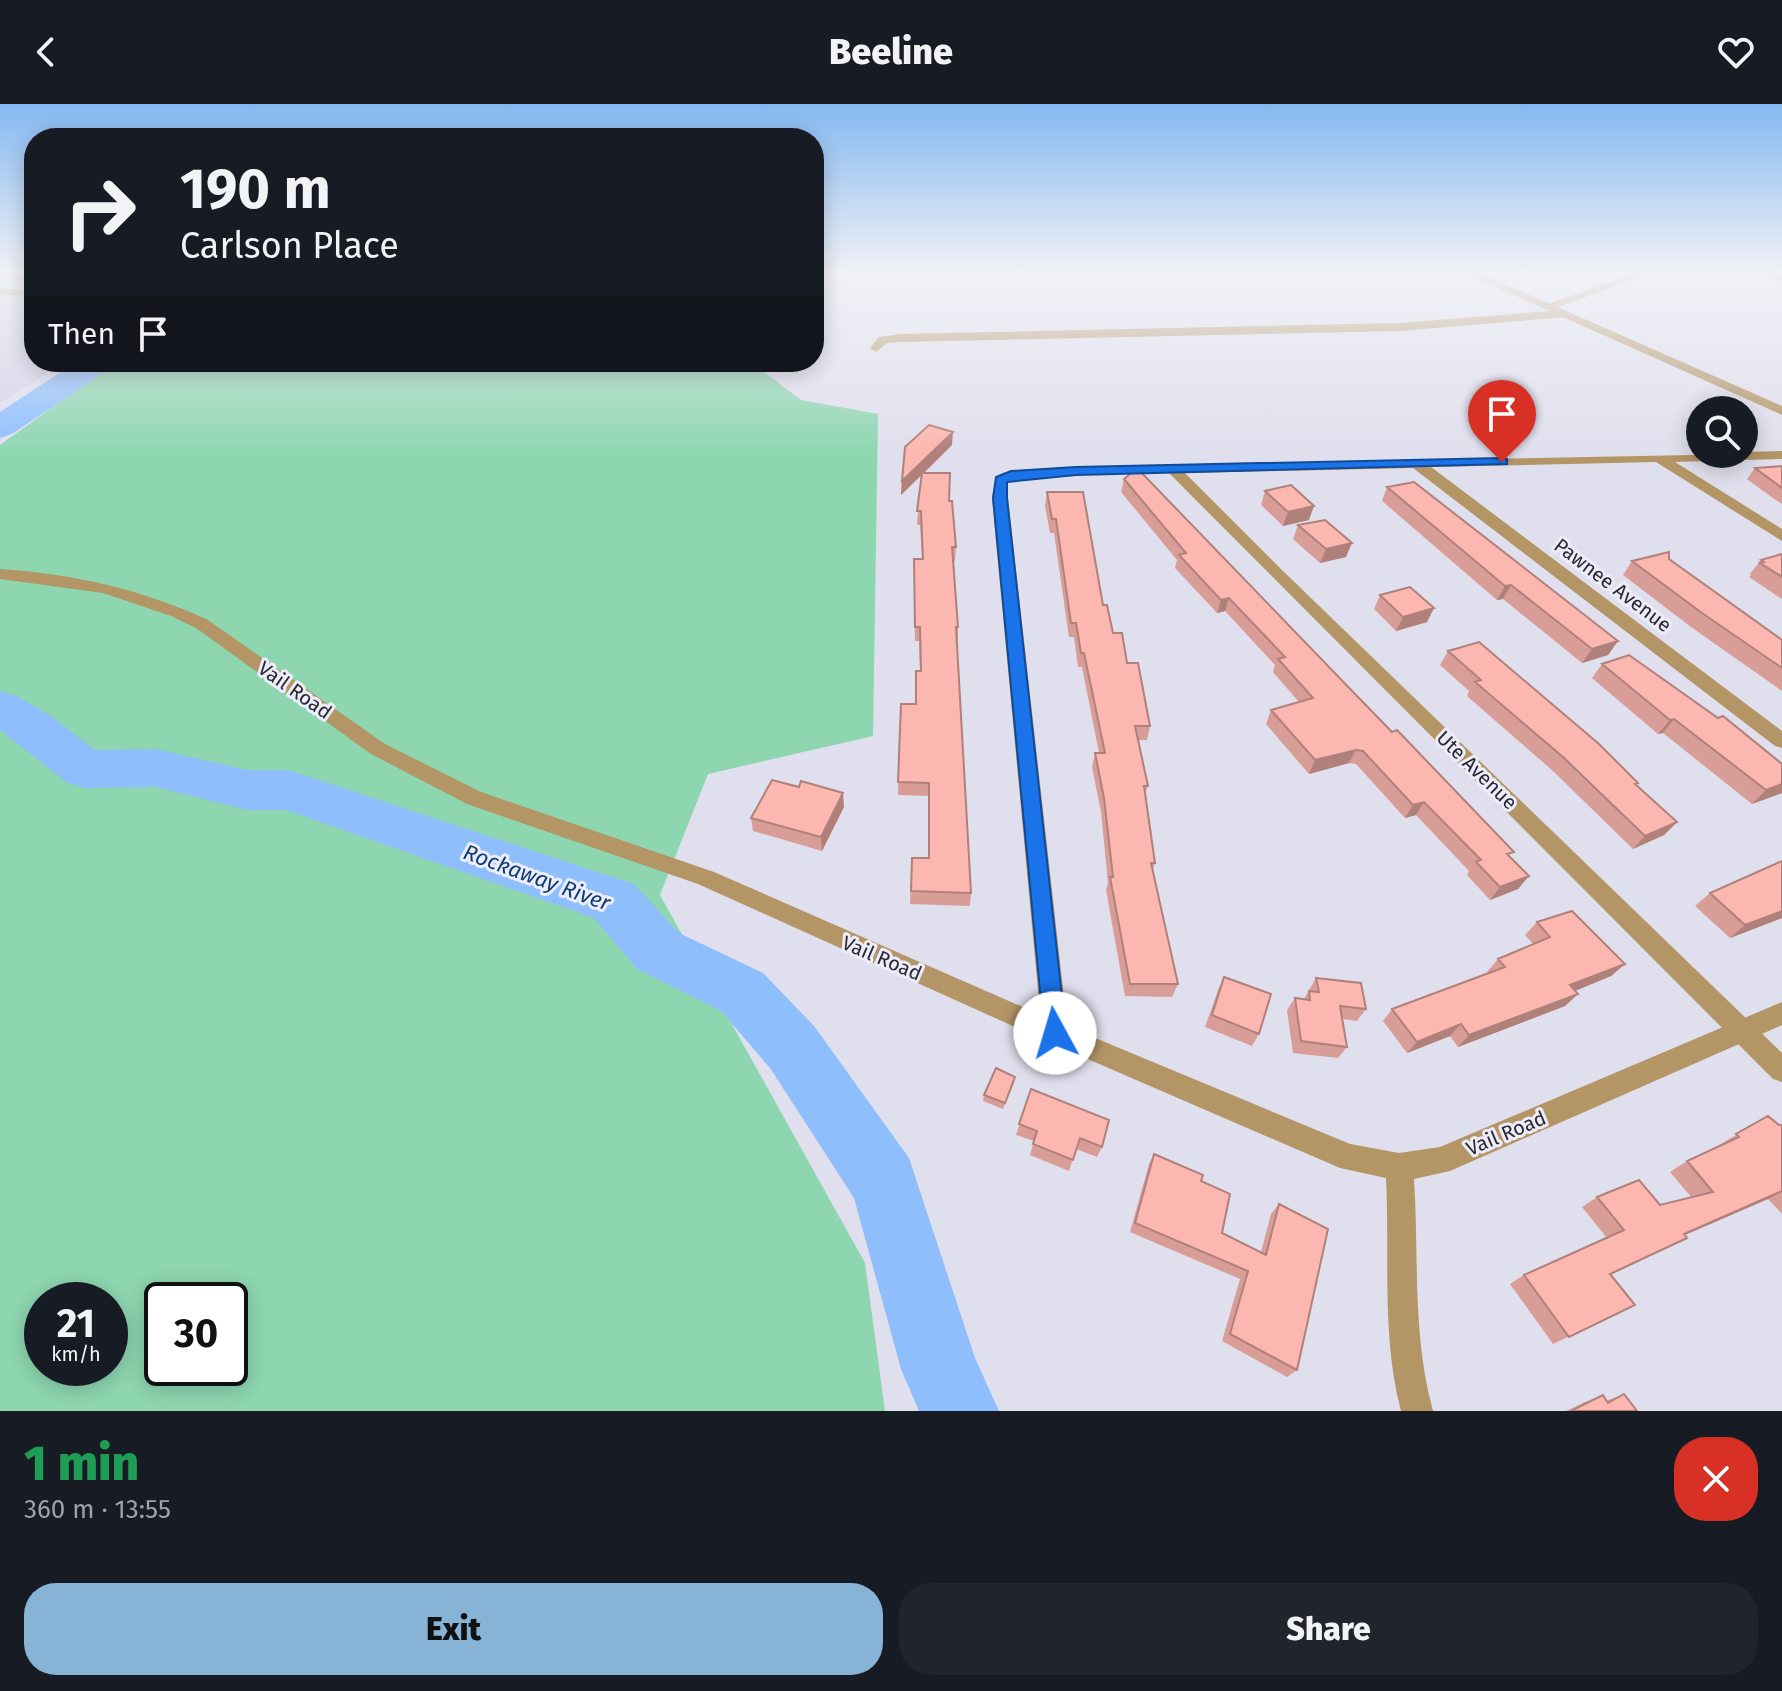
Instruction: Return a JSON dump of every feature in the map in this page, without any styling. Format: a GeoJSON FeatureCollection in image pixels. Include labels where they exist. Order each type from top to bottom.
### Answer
{"type":"FeatureCollection","features":[{"type":"Feature","properties":{"kind":"street"},"geometry":{"type":"LineString","coordinates":[[876,348],[883,340],[900,338],[1165,332]]}},
{"type":"Feature","properties":{"kind":"street"},"geometry":{"type":"LineString","coordinates":[[1604,332],[1782,411]]}},
{"type":"Feature","properties":{"kind":"street"},"geometry":{"type":"LineString","coordinates":[[1055,1033],[1000,498],[1001,480],[1011,475],[1076,471],[1782,455]]}},
{"type":"Feature","properties":{"kind":"street"},"geometry":{"type":"LineString","coordinates":[[1659,458],[1782,536]]}},
{"type":"Feature","properties":{"kind":"street","name":"Pawnee Avenue"},"geometry":{"type":"LineString","coordinates":[[1417,464],[1782,741]]}},
{"type":"Feature","properties":{"kind":"street","name":"Ute Avenue"},"geometry":{"type":"LineString","coordinates":[[1173,469],[1782,1070]]}},
{"type":"Feature","properties":{"kind":"street","name":"Vail Road"},"geometry":{"type":"LineString","coordinates":[[0,574],[106,586],[173,609],[202,624],[378,749],[428,776],[521,816],[636,852],[706,878],[810,927],[1350,1158],[1399,1167],[1440,1161],[1782,1013]]}},
{"type":"Feature","properties":{"kind":"street"},"geometry":{"type":"LineString","coordinates":[[1399,1167],[1404,1249],[1402,1326],[1408,1378],[1417,1411]]}},
{"type":"Feature","properties":{"kind":"shaded area"},"geometry":{"type":"Polygon","coordinates":[[[0,332],[24,332],[24,372],[51,372],[0,403],[0,332]]]}},
{"type":"Feature","properties":{"kind":"green space"},"geometry":{"type":"Polygon","coordinates":[[[101,372],[764,372],[801,400],[878,414],[873,736],[708,774],[660,895],[865,1263],[885,1411],[0,1411],[0,445],[101,372]]]}},
{"type":"Feature","properties":{"kind":"building"},"geometry":{"type":"Polygon","coordinates":[[[929,425],[953,432],[902,481],[905,447],[929,425]]]}},
{"type":"Feature","properties":{"kind":"building"},"geometry":{"type":"Polygon","coordinates":[[[1782,466],[1782,488],[1755,468],[1782,466]]]}},
{"type":"Feature","properties":{"kind":"building"},"geometry":{"type":"Polygon","coordinates":[[[1137,468],[1392,732],[1397,730],[1514,852],[1507,854],[1529,876],[1500,887],[1476,862],[1481,860],[1424,802],[1413,805],[1363,751],[1315,760],[1271,710],[1313,698],[1278,659],[1285,657],[1229,598],[1221,600],[1179,555],[1186,553],[1124,479],[1137,468]]]}},
{"type":"Feature","properties":{"kind":"building"},"geometry":{"type":"Polygon","coordinates":[[[922,473],[950,473],[971,893],[911,891],[912,858],[929,858],[929,783],[898,782],[901,704],[916,704],[916,671],[921,671],[920,627],[915,627],[914,559],[923,559],[921,511],[917,511],[922,473]]]}},
{"type":"Feature","properties":{"kind":"building"},"geometry":{"type":"Polygon","coordinates":[[[1414,482],[1618,641],[1592,649],[1511,585],[1505,586],[1387,487],[1414,482]]]}},
{"type":"Feature","properties":{"kind":"building"},"geometry":{"type":"Polygon","coordinates":[[[1291,485],[1314,506],[1288,512],[1265,491],[1291,485]]]}},
{"type":"Feature","properties":{"kind":"building"},"geometry":{"type":"Polygon","coordinates":[[[1047,492],[1083,492],[1103,605],[1107,605],[1113,633],[1122,633],[1127,663],[1138,663],[1150,726],[1135,726],[1148,786],[1144,786],[1155,863],[1151,863],[1178,984],[1130,984],[1110,877],[1113,877],[1104,798],[1095,753],[1105,753],[1084,653],[1081,653],[1076,623],[1071,623],[1056,519],[1052,519],[1047,492]]]}},
{"type":"Feature","properties":{"kind":"building"},"geometry":{"type":"Polygon","coordinates":[[[1325,520],[1352,543],[1326,549],[1298,525],[1325,520]]]}},
{"type":"Feature","properties":{"kind":"building"},"geometry":{"type":"Polygon","coordinates":[[[1669,552],[1669,559],[1782,640],[1782,668],[1632,561],[1669,552]]]}},
{"type":"Feature","properties":{"kind":"building"},"geometry":{"type":"Polygon","coordinates":[[[1782,554],[1782,577],[1760,563],[1764,562],[1761,560],[1782,554]]]}},
{"type":"Feature","properties":{"kind":"building"},"geometry":{"type":"Polygon","coordinates":[[[1410,587],[1434,608],[1403,617],[1380,595],[1410,587]]]}},
{"type":"Feature","properties":{"kind":"building"},"geometry":{"type":"Polygon","coordinates":[[[1479,642],[1599,744],[1638,783],[1635,784],[1677,822],[1645,836],[1563,757],[1475,682],[1481,680],[1448,651],[1479,642]]]}},
{"type":"Feature","properties":{"kind":"building"},"geometry":{"type":"Polygon","coordinates":[[[1629,655],[1718,718],[1723,716],[1782,764],[1782,784],[1766,790],[1674,719],[1670,720],[1602,664],[1629,655]]]}},
{"type":"Feature","properties":{"kind":"building"},"geometry":{"type":"Polygon","coordinates":[[[772,780],[799,787],[801,781],[843,793],[821,837],[751,818],[772,780]]]}},
{"type":"Feature","properties":{"kind":"building"},"geometry":{"type":"Polygon","coordinates":[[[1782,861],[1782,911],[1745,925],[1710,893],[1782,861]]]}},
{"type":"Feature","properties":{"kind":"building"},"geometry":{"type":"Polygon","coordinates":[[[1572,911],[1625,964],[1570,985],[1578,994],[1469,1035],[1461,1024],[1417,1042],[1392,1009],[1505,967],[1498,959],[1550,937],[1537,922],[1572,911]]]}},
{"type":"Feature","properties":{"kind":"building"},"geometry":{"type":"Polygon","coordinates":[[[1224,977],[1271,994],[1259,1034],[1212,1015],[1224,977]]]}},
{"type":"Feature","properties":{"kind":"building"},"geometry":{"type":"Polygon","coordinates":[[[1316,978],[1361,983],[1366,1009],[1340,1006],[1347,1047],[1301,1041],[1295,998],[1310,1000],[1309,991],[1319,992],[1316,978]]]}},
{"type":"Feature","properties":{"kind":"building"},"geometry":{"type":"Polygon","coordinates":[[[996,1068],[1015,1077],[1005,1103],[984,1095],[996,1068]]]}},
{"type":"Feature","properties":{"kind":"building"},"geometry":{"type":"Polygon","coordinates":[[[1031,1089],[1109,1120],[1102,1147],[1080,1138],[1073,1160],[1033,1144],[1037,1131],[1019,1124],[1031,1089]]]}},
{"type":"Feature","properties":{"kind":"building"},"geometry":{"type":"Polygon","coordinates":[[[1768,1116],[1782,1125],[1782,1191],[1684,1234],[1687,1238],[1610,1274],[1635,1305],[1569,1337],[1524,1275],[1624,1230],[1597,1197],[1639,1180],[1660,1205],[1713,1192],[1687,1161],[1739,1137],[1736,1134],[1768,1116]]]}},
{"type":"Feature","properties":{"kind":"building"},"geometry":{"type":"Polygon","coordinates":[[[1154,1154],[1203,1175],[1201,1181],[1230,1194],[1222,1233],[1266,1255],[1279,1204],[1328,1229],[1297,1370],[1230,1334],[1248,1271],[1135,1223],[1154,1154]]]}},
{"type":"Feature","properties":{"kind":"building"},"geometry":{"type":"Polygon","coordinates":[[[1624,1394],[1637,1411],[1571,1411],[1603,1395],[1608,1403],[1624,1394]]]}},
{"type":"Feature","properties":{"kind":"waterway","name":"Rockaway River"},"geometry":{"type":"LineString","coordinates":[[0,427],[83,372]]}},
{"type":"Feature","properties":{"kind":"waterway","name":"Rockaway River"},"geometry":{"type":"LineString","coordinates":[[0,708],[35,729],[84,769],[155,768],[248,790],[288,790],[614,901],[658,951],[742,992],[792,1047],[884,1183],[940,1369],[959,1411]]}},
{"type":"Feature","properties":{"kind":"route"},"geometry":{"type":"LineString","coordinates":[[1055,1033],[1031,821],[1000,498],[1001,480],[1011,475],[1076,471],[1502,462]]}}]}
